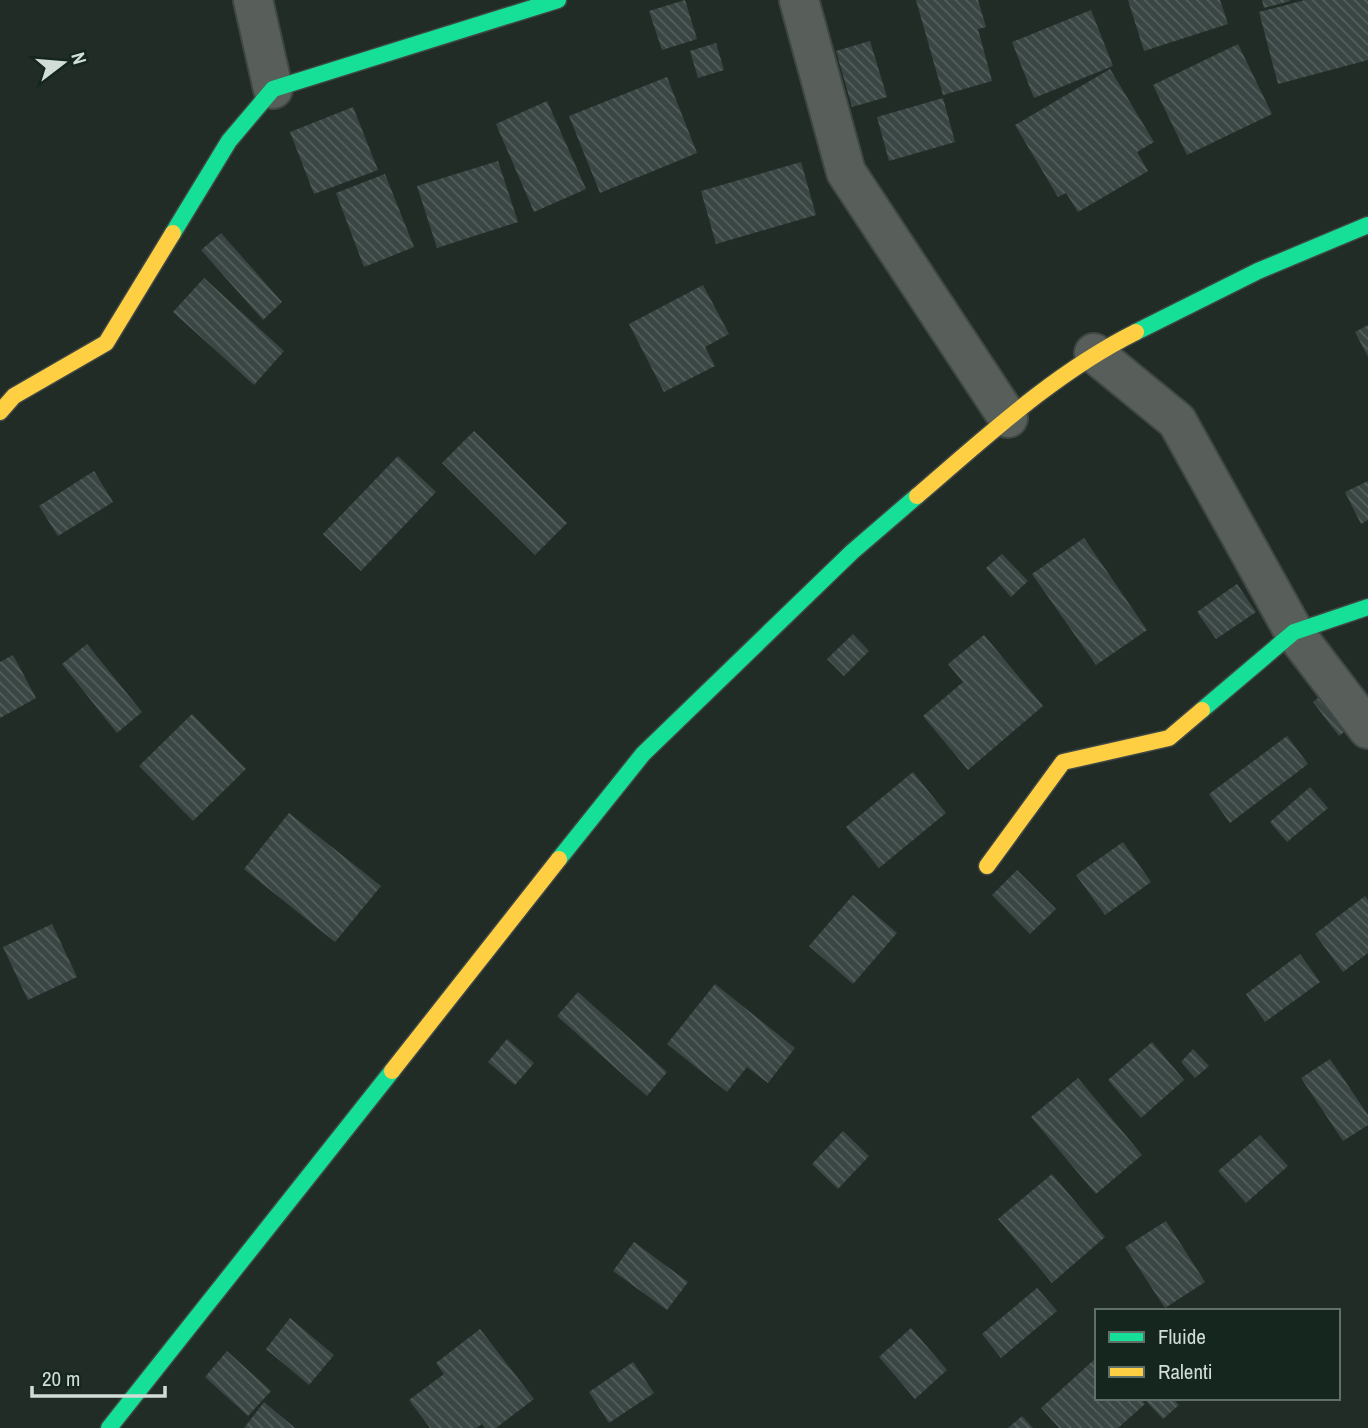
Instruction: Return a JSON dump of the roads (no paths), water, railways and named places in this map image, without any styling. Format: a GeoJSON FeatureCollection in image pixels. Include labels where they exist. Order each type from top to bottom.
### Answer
{"type":"FeatureCollection","features":[{"type":"Feature","properties":{"kind":"street"},"geometry":{"type":"LineString","coordinates":[[253,0],[273,89]]}},
{"type":"Feature","properties":{"kind":"street"},"geometry":{"type":"LineString","coordinates":[[0,412],[14,396],[106,343],[229,141],[273,89],[558,0]]}},
{"type":"Feature","properties":{"kind":"street"},"geometry":{"type":"LineString","coordinates":[[807,2],[846,172],[1008,418]]}},
{"type":"Feature","properties":{"kind":"street"},"geometry":{"type":"LineString","coordinates":[[109,1428],[643,754],[852,552],[1008,418],[1094,354],[1258,271],[1368,225]]}},
{"type":"Feature","properties":{"kind":"street"},"geometry":{"type":"LineString","coordinates":[[1094,354],[1177,421],[1294,632],[1368,729]]}},
{"type":"Feature","properties":{"kind":"street"},"geometry":{"type":"LineString","coordinates":[[987,866],[1063,762],[1169,738],[1294,632],[1368,607]]}}]}
